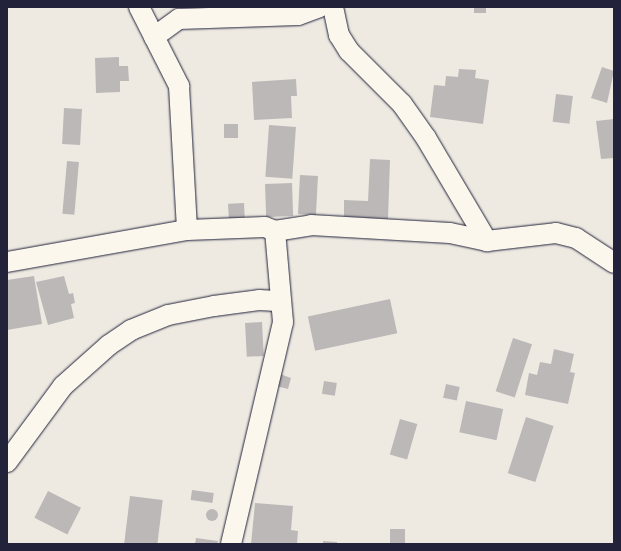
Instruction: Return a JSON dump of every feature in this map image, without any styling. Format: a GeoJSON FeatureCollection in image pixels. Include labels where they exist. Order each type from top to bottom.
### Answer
{"type":"FeatureCollection","features":[{"type":"Feature","properties":{"kind":"street"},"geometry":{"type":"LineString","coordinates":[[139,7],[179,86],[187,230]]}},
{"type":"Feature","properties":{"kind":"street"},"geometry":{"type":"LineString","coordinates":[[154,37],[179,19],[298,16],[320,7]]}},
{"type":"Feature","properties":{"kind":"street"},"geometry":{"type":"LineString","coordinates":[[333,7],[339,35],[349,51],[402,104],[426,138],[487,241]]}},
{"type":"Feature","properties":{"kind":"street"},"geometry":{"type":"LineString","coordinates":[[7,262],[187,230],[265,227],[275,231],[310,226],[450,233],[487,241],[556,233],[576,238],[614,263]]}},
{"type":"Feature","properties":{"kind":"street"},"geometry":{"type":"LineString","coordinates":[[231,544],[283,322],[275,231]]}},
{"type":"Feature","properties":{"kind":"street"},"geometry":{"type":"LineString","coordinates":[[7,462],[63,386],[109,345],[131,330],[168,315],[214,306],[259,300],[281,301]]}},
{"type":"Feature","properties":{"kind":"building"},"geometry":{"type":"Polygon","coordinates":[[[474,7],[486,7],[486,13],[474,13],[474,7]]]}},
{"type":"Feature","properties":{"kind":"building"},"geometry":{"type":"Polygon","coordinates":[[[119,57],[119,66],[128,66],[129,81],[120,81],[120,92],[96,93],[95,58],[119,57]]]}},
{"type":"Feature","properties":{"kind":"building"},"geometry":{"type":"Polygon","coordinates":[[[602,67],[614,71],[607,103],[591,98],[602,67]]]}},
{"type":"Feature","properties":{"kind":"building"},"geometry":{"type":"Polygon","coordinates":[[[459,69],[476,70],[475,78],[489,80],[483,124],[430,117],[434,85],[445,86],[446,76],[458,77],[459,69]]]}},
{"type":"Feature","properties":{"kind":"building"},"geometry":{"type":"Polygon","coordinates":[[[296,79],[297,96],[291,96],[292,118],[254,120],[252,82],[296,79]]]}},
{"type":"Feature","properties":{"kind":"building"},"geometry":{"type":"Polygon","coordinates":[[[556,94],[573,96],[569,124],[553,122],[556,94]]]}},
{"type":"Feature","properties":{"kind":"building"},"geometry":{"type":"Polygon","coordinates":[[[64,108],[82,109],[80,145],[62,144],[64,108]]]}},
{"type":"Feature","properties":{"kind":"building"},"geometry":{"type":"Polygon","coordinates":[[[614,119],[614,158],[601,159],[596,121],[614,119]]]}},
{"type":"Feature","properties":{"kind":"building"},"geometry":{"type":"Polygon","coordinates":[[[224,124],[238,124],[238,138],[224,138],[224,124]]]}},
{"type":"Feature","properties":{"kind":"building"},"geometry":{"type":"Polygon","coordinates":[[[269,125],[296,127],[292,179],[265,177],[269,125]]]}},
{"type":"Feature","properties":{"kind":"building"},"geometry":{"type":"Polygon","coordinates":[[[370,159],[390,160],[388,219],[344,217],[344,200],[368,201],[370,159]]]}},
{"type":"Feature","properties":{"kind":"building"},"geometry":{"type":"Polygon","coordinates":[[[67,161],[79,162],[74,215],[62,214],[67,161]]]}},
{"type":"Feature","properties":{"kind":"building"},"geometry":{"type":"Polygon","coordinates":[[[300,175],[318,176],[316,215],[298,214],[300,175]]]}},
{"type":"Feature","properties":{"kind":"building"},"geometry":{"type":"Polygon","coordinates":[[[292,183],[293,216],[266,217],[265,184],[292,183]]]}},
{"type":"Feature","properties":{"kind":"building"},"geometry":{"type":"Polygon","coordinates":[[[244,203],[245,221],[229,222],[228,204],[244,203]]]}},
{"type":"Feature","properties":{"kind":"building"},"geometry":{"type":"Polygon","coordinates":[[[34,276],[42,324],[7,330],[7,280],[34,276]]]}},
{"type":"Feature","properties":{"kind":"building"},"geometry":{"type":"Polygon","coordinates":[[[64,276],[69,294],[73,293],[75,303],[71,304],[74,318],[48,325],[36,282],[64,276]]]}},
{"type":"Feature","properties":{"kind":"building"},"geometry":{"type":"Polygon","coordinates":[[[390,299],[397,333],[315,351],[308,316],[390,299]]]}},
{"type":"Feature","properties":{"kind":"building"},"geometry":{"type":"Polygon","coordinates":[[[262,322],[264,356],[247,357],[245,323],[262,322]]]}},
{"type":"Feature","properties":{"kind":"building"},"geometry":{"type":"Polygon","coordinates":[[[513,338],[532,344],[515,397],[496,391],[513,338]]]}},
{"type":"Feature","properties":{"kind":"building"},"geometry":{"type":"Polygon","coordinates":[[[554,349],[574,354],[570,372],[575,373],[568,404],[525,395],[529,373],[537,375],[540,362],[551,364],[554,349]]]}},
{"type":"Feature","properties":{"kind":"building"},"geometry":{"type":"Polygon","coordinates":[[[280,374],[291,378],[288,389],[276,386],[280,374]]]}},
{"type":"Feature","properties":{"kind":"building"},"geometry":{"type":"Polygon","coordinates":[[[324,381],[337,383],[335,396],[322,394],[324,381]]]}},
{"type":"Feature","properties":{"kind":"building"},"geometry":{"type":"Polygon","coordinates":[[[446,384],[460,387],[457,401],[443,398],[446,384]]]}},
{"type":"Feature","properties":{"kind":"building"},"geometry":{"type":"Polygon","coordinates":[[[466,401],[503,409],[497,440],[459,432],[466,401]]]}},
{"type":"Feature","properties":{"kind":"building"},"geometry":{"type":"Polygon","coordinates":[[[526,417],[554,426],[535,482],[508,473],[526,417]]]}},
{"type":"Feature","properties":{"kind":"building"},"geometry":{"type":"Polygon","coordinates":[[[400,419],[417,424],[407,460],[390,455],[400,419]]]}},
{"type":"Feature","properties":{"kind":"building"},"geometry":{"type":"Polygon","coordinates":[[[192,490],[214,493],[212,503],[191,500],[192,490]]]}},
{"type":"Feature","properties":{"kind":"building"},"geometry":{"type":"Polygon","coordinates":[[[48,491],[81,508],[67,535],[34,518],[48,491]]]}},
{"type":"Feature","properties":{"kind":"building"},"geometry":{"type":"Polygon","coordinates":[[[130,496],[163,500],[157,544],[124,544],[130,496]]]}},
{"type":"Feature","properties":{"kind":"building"},"geometry":{"type":"Polygon","coordinates":[[[255,503],[293,506],[291,530],[298,531],[297,544],[251,544],[255,503]]]}},
{"type":"Feature","properties":{"kind":"building"},"geometry":{"type":"Polygon","coordinates":[[[210,509],[214,509],[218,515],[214,521],[210,521],[206,517],[206,513],[210,509]]]}},
{"type":"Feature","properties":{"kind":"building"},"geometry":{"type":"Polygon","coordinates":[[[390,529],[405,529],[405,544],[390,544],[390,529]]]}},
{"type":"Feature","properties":{"kind":"building"},"geometry":{"type":"Polygon","coordinates":[[[196,538],[218,541],[217,544],[195,544],[196,538]]]}},
{"type":"Feature","properties":{"kind":"building"},"geometry":{"type":"Polygon","coordinates":[[[323,541],[337,542],[337,544],[323,544],[323,541]]]}}]}
